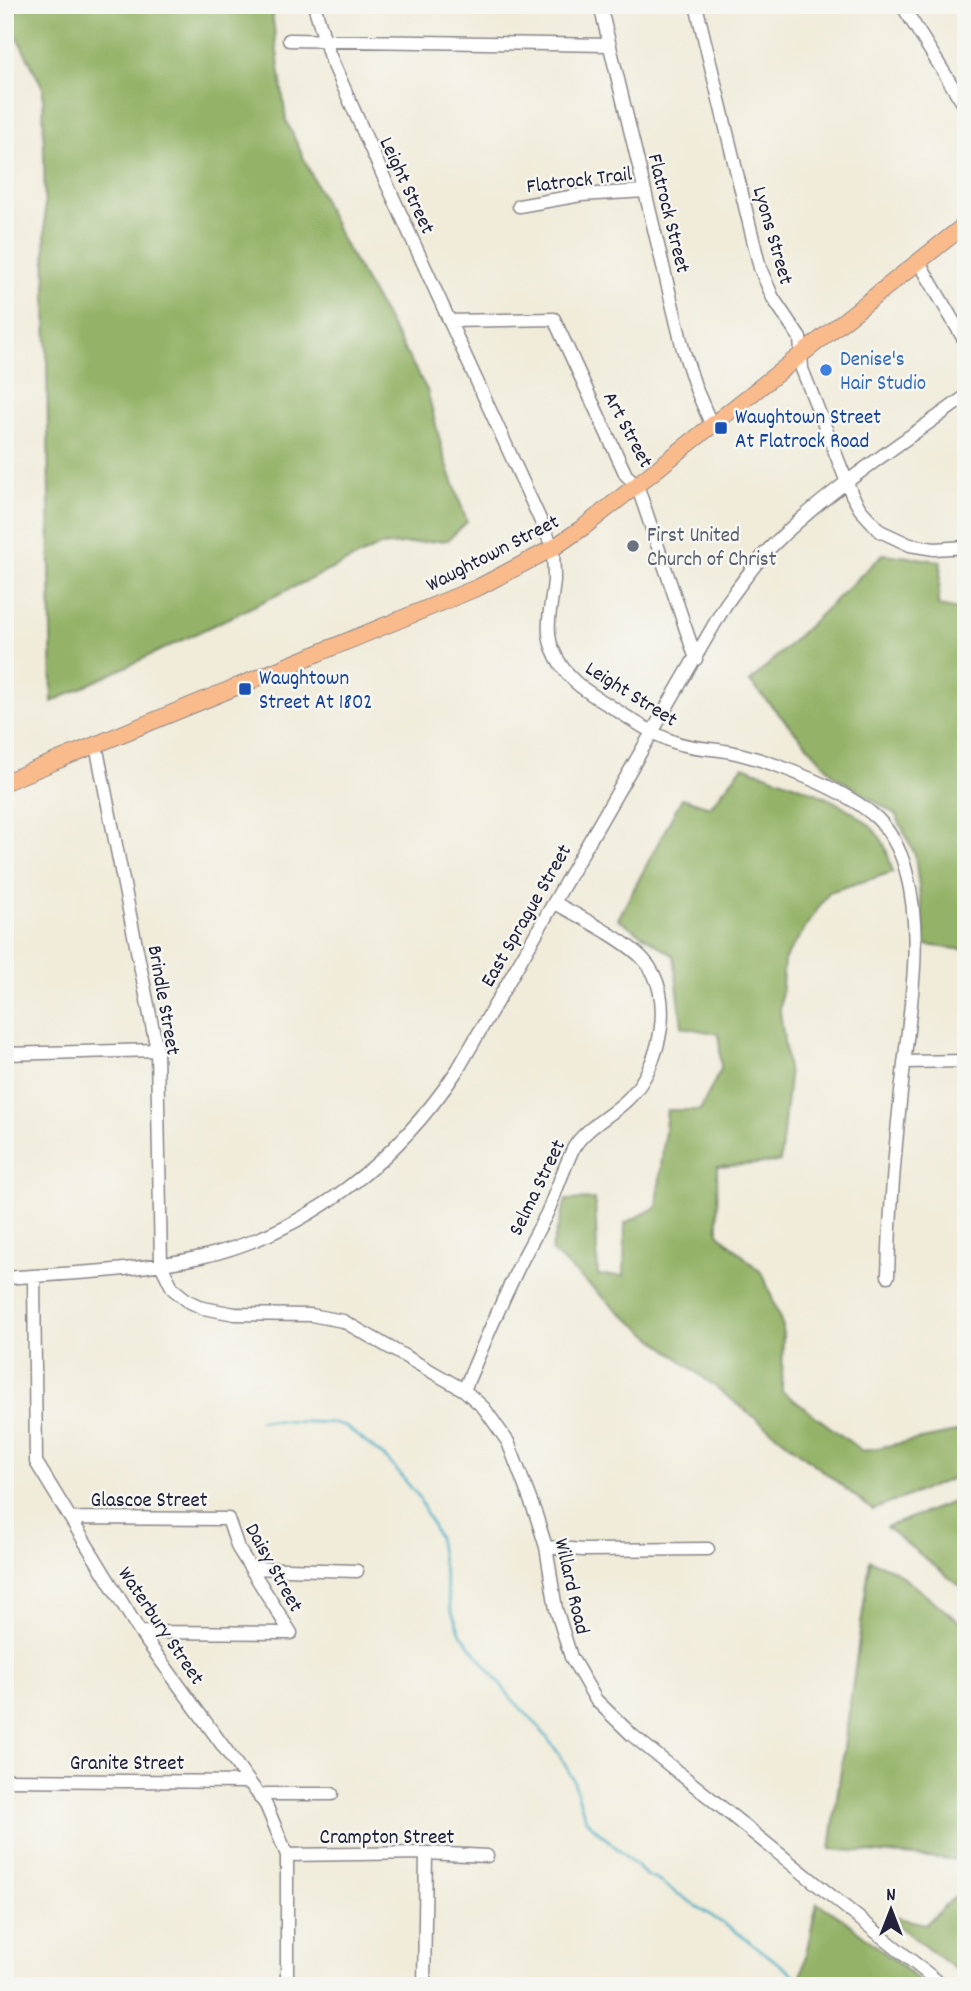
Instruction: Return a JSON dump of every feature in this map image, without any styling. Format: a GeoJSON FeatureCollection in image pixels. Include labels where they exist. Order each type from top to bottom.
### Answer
{"type":"FeatureCollection","features":[{"type":"Feature","properties":{"kind":"main road","name":"Waughtown Street"},"geometry":{"type":"LineString","coordinates":[[5,782],[479,587],[553,548],[585,526],[966,224]]}},
{"type":"Feature","properties":{"kind":"street","name":"Leight Street"},"geometry":{"type":"LineString","coordinates":[[314,5],[324,40],[371,149],[553,548],[550,644],[564,672],[588,693],[675,743],[730,752],[785,768],[848,798],[872,813],[890,834],[906,870],[914,916],[913,999],[904,1062],[890,1211],[888,1276]]}},
{"type":"Feature","properties":{"kind":"street","name":"Flatrock Street"},"geometry":{"type":"LineString","coordinates":[[600,5],[683,349],[712,426]]}},
{"type":"Feature","properties":{"kind":"street","name":"Lyons Street"},"geometry":{"type":"LineString","coordinates":[[696,5],[760,268],[773,298],[800,338],[802,369],[860,509],[885,534],[921,548],[966,547]]}},
{"type":"Feature","properties":{"kind":"street"},"geometry":{"type":"LineString","coordinates":[[902,5],[966,107]]}},
{"type":"Feature","properties":{"kind":"street"},"geometry":{"type":"LineString","coordinates":[[289,40],[610,44]]}},
{"type":"Feature","properties":{"kind":"street","name":"Flatrock Trail"},"geometry":{"type":"LineString","coordinates":[[519,206],[581,195],[645,191]]}},
{"type":"Feature","properties":{"kind":"street"},"geometry":{"type":"LineString","coordinates":[[919,262],[966,344]]}},
{"type":"Feature","properties":{"kind":"street","name":"Art Street"},"geometry":{"type":"LineString","coordinates":[[449,321],[554,319],[626,475],[637,485],[696,659]]}},
{"type":"Feature","properties":{"kind":"street","name":"East Sprague Street"},"geometry":{"type":"LineString","coordinates":[[5,1278],[161,1265],[204,1256],[278,1230],[338,1195],[384,1159],[439,1097],[555,902],[726,604],[769,550],[803,518],[966,396]]}},
{"type":"Feature","properties":{"kind":"street","name":"Brindle Street"},"geometry":{"type":"LineString","coordinates":[[96,745],[157,1051],[161,1265]]}},
{"type":"Feature","properties":{"kind":"street","name":"Selma Street"},"geometry":{"type":"LineString","coordinates":[[464,1390],[513,1277],[546,1213],[574,1149],[581,1138],[620,1108],[643,1082],[659,1043],[660,992],[653,973],[643,958],[555,902]]}},
{"type":"Feature","properties":{"kind":"street"},"geometry":{"type":"LineString","coordinates":[[5,1054],[157,1051]]}},
{"type":"Feature","properties":{"kind":"street"},"geometry":{"type":"LineString","coordinates":[[904,1062],[966,1061]]}},
{"type":"Feature","properties":{"kind":"street","name":"Willard Road"},"geometry":{"type":"LineString","coordinates":[[161,1265],[178,1295],[203,1308],[235,1314],[312,1315],[343,1321],[464,1390],[484,1408],[508,1442],[516,1460],[546,1547],[562,1633],[580,1676],[596,1700],[632,1735],[943,1986]]}},
{"type":"Feature","properties":{"kind":"street","name":"Waterbury Street"},"geometry":{"type":"LineString","coordinates":[[34,1276],[36,1462],[140,1632],[260,1797],[275,1823],[287,1855],[287,1986]]}},
{"type":"Feature","properties":{"kind":"street","name":"Glascoe Street"},"geometry":{"type":"LineString","coordinates":[[71,1518],[228,1519]]}},
{"type":"Feature","properties":{"kind":"street","name":"Daisy Street"},"geometry":{"type":"LineString","coordinates":[[140,1632],[291,1633],[238,1548],[228,1519]]}},
{"type":"Feature","properties":{"kind":"street"},"geometry":{"type":"LineString","coordinates":[[546,1547],[583,1550],[708,1549]]}},
{"type":"Feature","properties":{"kind":"street"},"geometry":{"type":"LineString","coordinates":[[251,1568],[357,1571]]}},
{"type":"Feature","properties":{"kind":"street","name":"Granite Street"},"geometry":{"type":"LineString","coordinates":[[5,1780],[248,1782]]}},
{"type":"Feature","properties":{"kind":"street"},"geometry":{"type":"LineString","coordinates":[[260,1797],[266,1794],[332,1794]]}},
{"type":"Feature","properties":{"kind":"street"},"geometry":{"type":"LineString","coordinates":[[424,1986],[426,1853]]}},
{"type":"Feature","properties":{"kind":"street","name":"Crampton Street"},"geometry":{"type":"LineString","coordinates":[[287,1855],[426,1853],[487,1856]]}},
{"type":"Feature","properties":{"kind":"green space"},"geometry":{"type":"Polygon","coordinates":[[[5,5],[271,5],[286,120],[341,238],[427,390],[443,453],[467,522],[448,540],[380,546],[52,702],[43,88],[5,13],[5,5]]]}},
{"type":"Feature","properties":{"kind":"green space"},"geometry":{"type":"Polygon","coordinates":[[[883,554],[941,561],[938,606],[966,611],[966,950],[926,945],[915,855],[896,815],[835,776],[750,682],[883,554]]]}},
{"type":"Feature","properties":{"kind":"green space"},"geometry":{"type":"Polygon","coordinates":[[[743,766],[816,793],[851,811],[882,840],[893,872],[829,892],[784,960],[780,1011],[789,1077],[780,1162],[717,1167],[718,1233],[763,1274],[783,1327],[782,1391],[862,1451],[966,1430],[966,1473],[873,1510],[617,1310],[551,1251],[566,1200],[595,1199],[598,1275],[624,1276],[625,1223],[657,1207],[667,1110],[700,1110],[721,1069],[719,1034],[682,1027],[674,956],[618,919],[682,798],[710,807],[743,766]]]}},
{"type":"Feature","properties":{"kind":"green space"},"geometry":{"type":"Polygon","coordinates":[[[966,1497],[966,1591],[886,1527],[966,1497]]]}},
{"type":"Feature","properties":{"kind":"green space"},"geometry":{"type":"Polygon","coordinates":[[[870,1560],[894,1570],[966,1627],[966,1883],[962,1860],[830,1849],[870,1560]]]}},
{"type":"Feature","properties":{"kind":"green space"},"geometry":{"type":"Polygon","coordinates":[[[966,1886],[966,1978],[884,1915],[926,1924],[966,1886]]]}},
{"type":"Feature","properties":{"kind":"green space"},"geometry":{"type":"Polygon","coordinates":[[[817,1903],[843,1919],[926,1986],[799,1986],[817,1903]]]}},
{"type":"Feature","properties":{"kind":"waterway"},"geometry":{"type":"LineString","coordinates":[[260,1420],[334,1423],[345,1426],[388,1460],[418,1496],[438,1537],[450,1607],[461,1634],[557,1751],[573,1779],[586,1820],[647,1876],[739,1934],[809,1986]]}},
{"type":"Feature","properties":{"kind":"place","name":"Denise's Hair Studio"},"geometry":{"type":"Point","coordinates":[826,370]}},
{"type":"Feature","properties":{"kind":"place","name":"Waughtown Street At Flatrock Road"},"geometry":{"type":"Point","coordinates":[721,428]}},
{"type":"Feature","properties":{"kind":"place","name":"First United Church of Christ"},"geometry":{"type":"Point","coordinates":[633,546]}},
{"type":"Feature","properties":{"kind":"place","name":"Waughtown Street At 1802"},"geometry":{"type":"Point","coordinates":[245,689]}}]}
